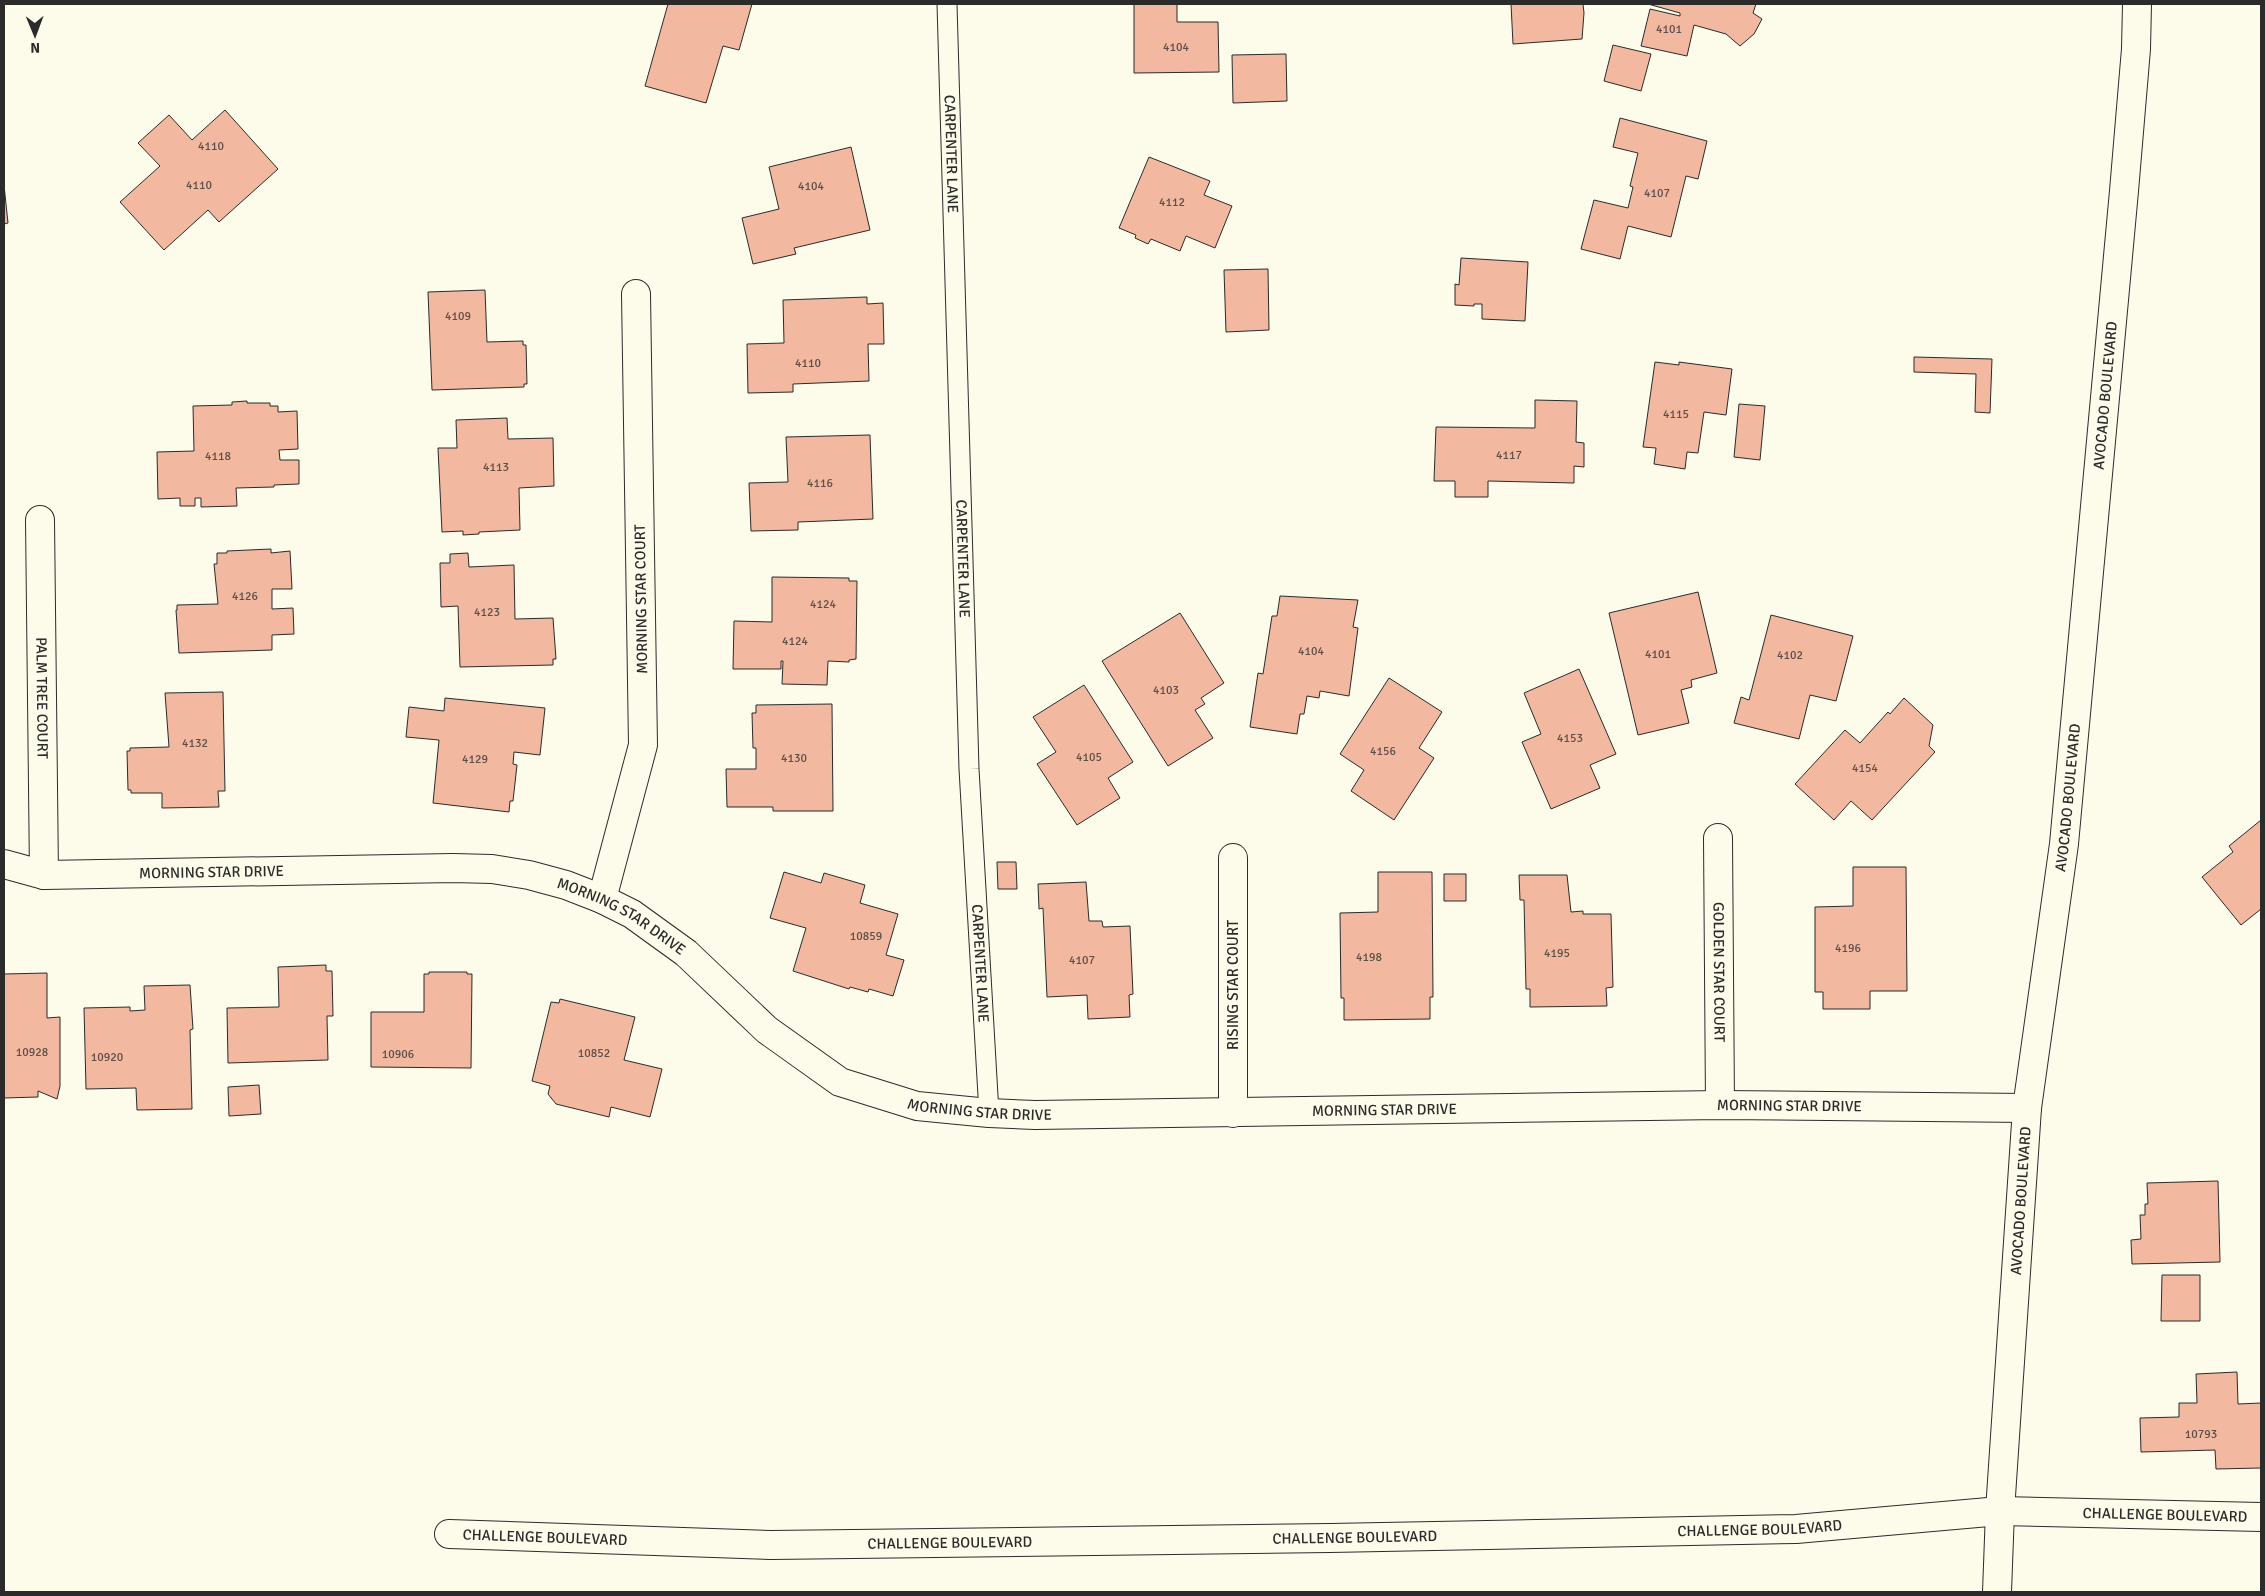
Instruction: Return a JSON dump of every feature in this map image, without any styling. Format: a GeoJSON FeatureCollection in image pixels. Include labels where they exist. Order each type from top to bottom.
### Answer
{"type":"FeatureCollection","features":[{"type":"Feature","properties":{"kind":"street","name":"AVOCADO BOULEVARD"},"geometry":{"type":"LineString","coordinates":[[1997,1592],[2000,1511],[2027,1108],[2064,844],[2124,191],[2136,49],[2137,4]]}},
{"type":"Feature","properties":{"kind":"street","name":"MORNING STAR COURT"},"geometry":{"type":"LineString","coordinates":[[602,899],[643,745],[636,294]]}},
{"type":"Feature","properties":{"kind":"street","name":"PALM TREE COURT"},"geometry":{"type":"LineString","coordinates":[[40,520],[44,875]]}},
{"type":"Feature","properties":{"kind":"street","name":"GOLDEN STAR COURT"},"geometry":{"type":"LineString","coordinates":[[1718,838],[1720,1105]]}},
{"type":"Feature","properties":{"kind":"street","name":"RISING STAR COURT"},"geometry":{"type":"LineString","coordinates":[[1233,858],[1233,1113]]}},
{"type":"Feature","properties":{"kind":"street","name":"MORNING STAR DRIVE"},"geometry":{"type":"LineString","coordinates":[[4,864],[44,875],[453,868],[492,869],[538,877],[602,899],[632,914],[659,932],[686,953],[766,1030],[840,1082],[917,1106],[989,1114],[1035,1115],[1720,1105],[2027,1108]]}},
{"type":"Feature","properties":{"kind":"street","name":"CHALLENGE BOULEVARD"},"geometry":{"type":"LineString","coordinates":[[449,1534],[771,1545],[1796,1530],[2000,1511],[2261,1517]]}},
{"type":"Feature","properties":{"kind":"lane","name":"CARPENTER LANE"},"geometry":{"type":"LineString","coordinates":[[947,4],[969,769],[989,1114]]}},
{"type":"Feature","properties":{"kind":"building"},"geometry":{"type":"Polygon","coordinates":[[[668,4],[752,4],[739,50],[723,46],[706,103],[645,86],[668,4]]]}},
{"type":"Feature","properties":{"kind":"building"},"geometry":{"type":"Polygon","coordinates":[[[1134,4],[1177,4],[1177,22],[1218,22],[1219,72],[1134,73],[1134,4]]]}},
{"type":"Feature","properties":{"kind":"building"},"geometry":{"type":"Polygon","coordinates":[[[1511,4],[1583,4],[1582,39],[1513,44],[1511,4]]]}},
{"type":"Feature","properties":{"kind":"building"},"geometry":{"type":"Polygon","coordinates":[[[1648,4],[1756,4],[1753,13],[1762,19],[1754,34],[1740,46],[1726,34],[1694,25],[1687,56],[1641,46],[1650,9],[1680,16],[1680,13],[1648,4]]]}},
{"type":"Feature","properties":{"kind":"building"},"geometry":{"type":"Polygon","coordinates":[[[1613,45],[1651,54],[1641,91],[1604,81],[1613,45]]]}},
{"type":"Feature","properties":{"kind":"building"},"geometry":{"type":"Polygon","coordinates":[[[1286,54],[1287,101],[1233,103],[1232,55],[1286,54]]]}},
{"type":"Feature","properties":{"kind":"building"},"geometry":{"type":"Polygon","coordinates":[[[225,110],[278,169],[219,222],[208,210],[164,250],[120,202],[160,166],[138,143],[169,115],[192,140],[225,110]]]}},
{"type":"Feature","properties":{"kind":"building"},"geometry":{"type":"Polygon","coordinates":[[[1620,118],[1707,141],[1698,179],[1686,176],[1671,237],[1628,226],[1620,259],[1581,249],[1594,200],[1628,208],[1633,187],[1630,186],[1638,153],[1613,147],[1620,118]]]}},
{"type":"Feature","properties":{"kind":"building"},"geometry":{"type":"Polygon","coordinates":[[[851,147],[870,230],[794,248],[796,254],[753,264],[742,218],[779,209],[769,167],[851,147]]]}},
{"type":"Feature","properties":{"kind":"building"},"geometry":{"type":"Polygon","coordinates":[[[1149,157],[1210,181],[1204,195],[1232,206],[1215,248],[1186,236],[1180,251],[1151,239],[1148,244],[1135,238],[1136,235],[1119,228],[1149,157]]]}},
{"type":"Feature","properties":{"kind":"building"},"geometry":{"type":"Polygon","coordinates":[[[4,185],[8,223],[4,224],[4,185]]]}},
{"type":"Feature","properties":{"kind":"building"},"geometry":{"type":"Polygon","coordinates":[[[1461,258],[1528,262],[1525,321],[1482,319],[1482,304],[1474,304],[1474,306],[1455,305],[1455,284],[1459,285],[1461,258]]]}},
{"type":"Feature","properties":{"kind":"building"},"geometry":{"type":"Polygon","coordinates":[[[1268,269],[1269,330],[1226,332],[1224,270],[1268,269]]]}},
{"type":"Feature","properties":{"kind":"building"},"geometry":{"type":"Polygon","coordinates":[[[485,290],[487,342],[523,341],[523,345],[526,345],[527,384],[524,384],[524,387],[432,390],[428,292],[485,290]]]}},
{"type":"Feature","properties":{"kind":"building"},"geometry":{"type":"Polygon","coordinates":[[[867,297],[867,304],[883,303],[884,344],[868,344],[869,381],[793,384],[793,392],[748,393],[747,344],[784,343],[783,300],[867,297]]]}},
{"type":"Feature","properties":{"kind":"building"},"geometry":{"type":"Polygon","coordinates":[[[1914,357],[1992,359],[1990,413],[1975,412],[1976,374],[1914,372],[1914,357]]]}},
{"type":"Feature","properties":{"kind":"building"},"geometry":{"type":"Polygon","coordinates":[[[1655,362],[1679,365],[1679,362],[1732,369],[1726,415],[1704,412],[1698,453],[1687,452],[1685,469],[1654,464],[1656,448],[1643,447],[1655,362]]]}},
{"type":"Feature","properties":{"kind":"building"},"geometry":{"type":"Polygon","coordinates":[[[1535,400],[1577,401],[1576,442],[1584,443],[1584,467],[1574,466],[1574,483],[1488,481],[1488,497],[1455,497],[1455,481],[1434,481],[1436,427],[1535,428],[1535,400]]]}},
{"type":"Feature","properties":{"kind":"building"},"geometry":{"type":"Polygon","coordinates":[[[247,401],[247,403],[270,403],[270,406],[278,406],[278,412],[297,411],[298,449],[279,450],[280,460],[299,460],[299,484],[236,488],[237,506],[201,507],[201,498],[195,498],[195,506],[180,506],[180,498],[158,499],[157,452],[194,451],[193,406],[232,405],[232,402],[247,401]]]}},
{"type":"Feature","properties":{"kind":"building"},"geometry":{"type":"Polygon","coordinates":[[[1739,404],[1765,406],[1760,460],[1734,457],[1739,404]]]}},
{"type":"Feature","properties":{"kind":"building"},"geometry":{"type":"Polygon","coordinates":[[[507,418],[508,439],[553,438],[554,486],[519,488],[520,530],[479,532],[479,534],[463,535],[463,531],[442,532],[438,448],[457,448],[456,420],[507,418]]]}},
{"type":"Feature","properties":{"kind":"building"},"geometry":{"type":"Polygon","coordinates":[[[870,435],[873,519],[798,522],[798,530],[751,531],[749,483],[788,482],[786,437],[870,435]]]}},
{"type":"Feature","properties":{"kind":"building"},"geometry":{"type":"Polygon","coordinates":[[[271,549],[271,553],[290,551],[292,589],[272,589],[272,609],[293,608],[294,634],[272,635],[272,650],[179,653],[177,605],[218,604],[214,564],[217,564],[217,553],[271,549]]]}},
{"type":"Feature","properties":{"kind":"building"},"geometry":{"type":"Polygon","coordinates":[[[468,553],[469,567],[514,565],[515,619],[553,618],[556,659],[553,659],[553,665],[460,667],[458,606],[441,607],[440,563],[450,563],[450,554],[468,553]]]}},
{"type":"Feature","properties":{"kind":"building"},"geometry":{"type":"Polygon","coordinates":[[[772,577],[849,578],[849,581],[857,581],[856,659],[849,660],[849,662],[828,661],[827,685],[782,684],[783,661],[781,661],[781,669],[733,669],[734,621],[772,622],[772,577]]]}},
{"type":"Feature","properties":{"kind":"building"},"geometry":{"type":"Polygon","coordinates":[[[1698,592],[1717,673],[1691,680],[1692,687],[1681,690],[1689,723],[1638,735],[1609,613],[1698,592]]]}},
{"type":"Feature","properties":{"kind":"building"},"geometry":{"type":"Polygon","coordinates":[[[1280,596],[1358,600],[1353,627],[1358,628],[1349,696],[1320,691],[1319,698],[1307,696],[1304,714],[1300,714],[1297,734],[1250,727],[1258,673],[1263,674],[1272,616],[1277,616],[1280,596]]]}},
{"type":"Feature","properties":{"kind":"building"},"geometry":{"type":"Polygon","coordinates":[[[1180,613],[1224,683],[1201,698],[1205,704],[1195,710],[1213,738],[1168,766],[1102,661],[1180,613]]]}},
{"type":"Feature","properties":{"kind":"building"},"geometry":{"type":"Polygon","coordinates":[[[1771,615],[1853,636],[1836,701],[1810,695],[1799,739],[1734,723],[1741,697],[1749,700],[1771,615]]]}},
{"type":"Feature","properties":{"kind":"building"},"geometry":{"type":"Polygon","coordinates":[[[1579,669],[1616,754],[1590,765],[1600,788],[1551,809],[1522,742],[1541,734],[1524,693],[1579,669]]]}},
{"type":"Feature","properties":{"kind":"building"},"geometry":{"type":"Polygon","coordinates":[[[1389,678],[1442,712],[1419,748],[1434,758],[1394,820],[1351,791],[1364,770],[1340,754],[1389,678]]]}},
{"type":"Feature","properties":{"kind":"building"},"geometry":{"type":"Polygon","coordinates":[[[1084,685],[1133,762],[1108,778],[1120,798],[1077,825],[1037,764],[1056,752],[1033,717],[1084,685]]]}},
{"type":"Feature","properties":{"kind":"building"},"geometry":{"type":"Polygon","coordinates":[[[223,692],[225,791],[218,791],[219,807],[162,808],[162,793],[131,793],[131,790],[128,790],[127,751],[130,751],[130,748],[169,747],[165,693],[223,692]]]}},
{"type":"Feature","properties":{"kind":"building"},"geometry":{"type":"Polygon","coordinates":[[[445,698],[545,708],[540,755],[514,752],[513,764],[517,765],[513,801],[510,801],[509,812],[433,803],[439,740],[406,737],[409,707],[444,711],[445,698]]]}},
{"type":"Feature","properties":{"kind":"building"},"geometry":{"type":"Polygon","coordinates":[[[1904,698],[1933,725],[1929,746],[1935,752],[1872,820],[1851,801],[1834,820],[1795,784],[1845,730],[1860,743],[1888,712],[1890,714],[1904,698]]]}},
{"type":"Feature","properties":{"kind":"building"},"geometry":{"type":"Polygon","coordinates":[[[832,704],[833,811],[773,811],[773,807],[727,807],[726,769],[756,769],[752,713],[756,713],[756,705],[832,704]]]}},
{"type":"Feature","properties":{"kind":"building"},"geometry":{"type":"Polygon","coordinates":[[[2261,820],[2261,909],[2241,925],[2202,877],[2233,852],[2229,846],[2261,820]]]}},
{"type":"Feature","properties":{"kind":"building"},"geometry":{"type":"Polygon","coordinates":[[[997,862],[1016,862],[1017,889],[998,889],[997,862]]]}},
{"type":"Feature","properties":{"kind":"building"},"geometry":{"type":"Polygon","coordinates":[[[1853,867],[1906,867],[1907,991],[1870,991],[1870,1009],[1823,1009],[1823,992],[1815,992],[1815,907],[1853,906],[1853,867]]]}},
{"type":"Feature","properties":{"kind":"building"},"geometry":{"type":"Polygon","coordinates":[[[784,872],[821,883],[824,873],[865,885],[860,903],[898,914],[886,955],[904,960],[893,996],[869,989],[868,992],[850,987],[849,989],[793,971],[806,928],[770,918],[784,872]]]}},
{"type":"Feature","properties":{"kind":"building"},"geometry":{"type":"Polygon","coordinates":[[[1378,872],[1432,872],[1433,997],[1430,997],[1430,1019],[1344,1020],[1344,998],[1341,998],[1340,913],[1378,912],[1378,872]]]}},
{"type":"Feature","properties":{"kind":"building"},"geometry":{"type":"Polygon","coordinates":[[[1444,874],[1466,874],[1466,901],[1444,901],[1444,874]]]}},
{"type":"Feature","properties":{"kind":"building"},"geometry":{"type":"Polygon","coordinates":[[[1519,875],[1567,875],[1571,912],[1583,911],[1583,914],[1611,914],[1613,987],[1606,988],[1607,1006],[1530,1007],[1530,989],[1526,989],[1524,900],[1520,900],[1519,875]]]}},
{"type":"Feature","properties":{"kind":"building"},"geometry":{"type":"Polygon","coordinates":[[[1086,882],[1089,921],[1102,921],[1103,927],[1130,926],[1133,994],[1129,995],[1130,1017],[1088,1019],[1087,995],[1047,997],[1043,908],[1039,909],[1038,884],[1086,882]]]}},
{"type":"Feature","properties":{"kind":"building"},"geometry":{"type":"Polygon","coordinates":[[[326,965],[326,971],[332,971],[333,1016],[327,1016],[328,1060],[228,1063],[227,1008],[279,1007],[278,967],[326,965]]]}},
{"type":"Feature","properties":{"kind":"building"},"geometry":{"type":"Polygon","coordinates":[[[429,972],[467,972],[467,974],[472,974],[471,1068],[371,1067],[371,1012],[424,1012],[424,974],[429,974],[429,972]]]}},
{"type":"Feature","properties":{"kind":"building"},"geometry":{"type":"Polygon","coordinates":[[[47,973],[47,1018],[60,1017],[60,1086],[57,1099],[38,1091],[38,1097],[4,1098],[4,974],[47,973]]]}},
{"type":"Feature","properties":{"kind":"building"},"geometry":{"type":"Polygon","coordinates":[[[190,985],[193,1029],[190,1030],[192,1109],[137,1110],[136,1088],[86,1089],[84,1008],[130,1007],[130,1011],[145,1010],[144,986],[190,985]]]}},
{"type":"Feature","properties":{"kind":"building"},"geometry":{"type":"Polygon","coordinates":[[[560,999],[635,1017],[624,1060],[662,1069],[650,1117],[611,1107],[609,1117],[556,1104],[548,1094],[550,1086],[532,1081],[551,1002],[559,1003],[560,999]]]}},
{"type":"Feature","properties":{"kind":"building"},"geometry":{"type":"Polygon","coordinates":[[[259,1085],[261,1114],[229,1116],[228,1087],[259,1085]]]}},
{"type":"Feature","properties":{"kind":"building"},"geometry":{"type":"Polygon","coordinates":[[[2218,1181],[2220,1262],[2132,1264],[2131,1240],[2141,1239],[2140,1215],[2145,1215],[2145,1204],[2148,1204],[2147,1183],[2218,1181]]]}},
{"type":"Feature","properties":{"kind":"building"},"geometry":{"type":"Polygon","coordinates":[[[2162,1275],[2200,1275],[2200,1321],[2161,1321],[2162,1275]]]}},
{"type":"Feature","properties":{"kind":"building"},"geometry":{"type":"Polygon","coordinates":[[[2237,1372],[2238,1404],[2261,1403],[2261,1468],[2216,1469],[2215,1450],[2141,1452],[2140,1418],[2179,1417],[2179,1403],[2197,1403],[2196,1374],[2237,1372]]]}}]}
